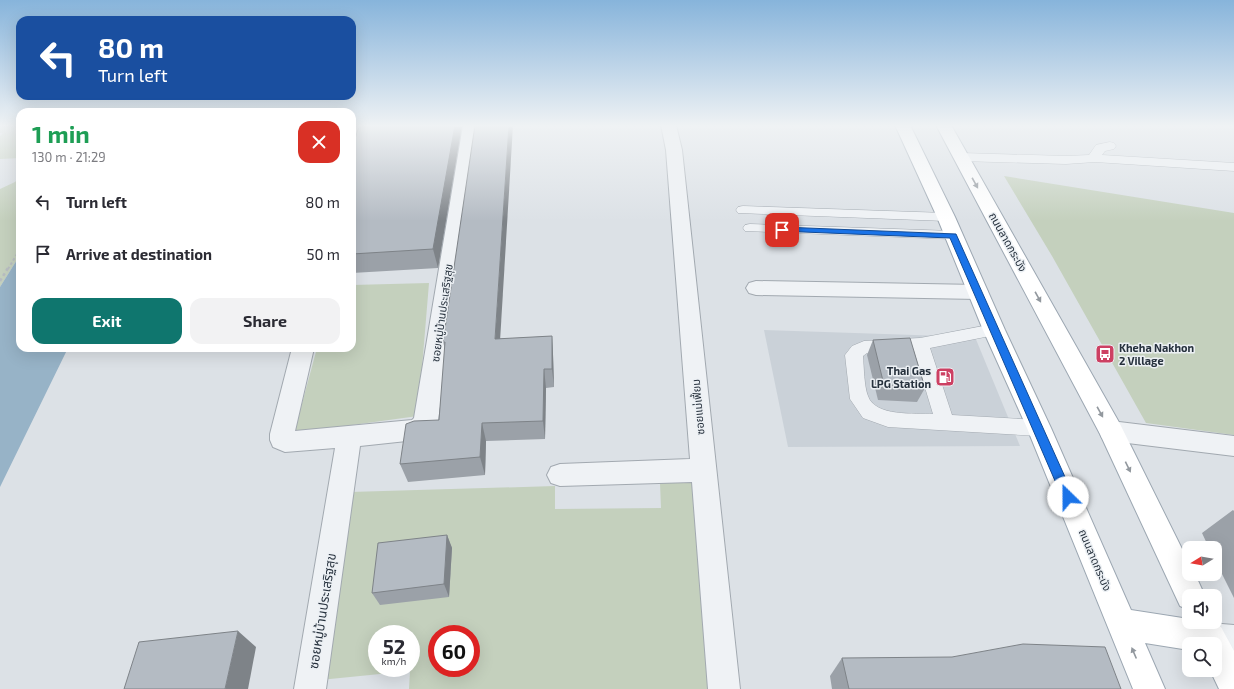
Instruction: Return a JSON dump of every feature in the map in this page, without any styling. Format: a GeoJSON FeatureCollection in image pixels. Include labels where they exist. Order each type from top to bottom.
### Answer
{"type":"FeatureCollection","features":[{"type":"Feature","properties":{"kind":"main road","name":"ถนนลาดกระบัง"},"geometry":{"type":"LineString","coordinates":[[917,157],[1039,428],[1149,689]]}},
{"type":"Feature","properties":{"kind":"main road","name":"ถนนลาดกระบัง"},"geometry":{"type":"LineString","coordinates":[[961,157],[1111,431],[1187,589]]}},
{"type":"Feature","properties":{"kind":"main road"},"geometry":{"type":"LineString","coordinates":[[1121,624],[1208,637]]}},
{"type":"Feature","properties":{"kind":"main road"},"geometry":{"type":"LineString","coordinates":[[1222,655],[1234,684]]}},
{"type":"Feature","properties":{"kind":"street","name":"ซอยหมู่บ้านประเสริฐสุข"},"geometry":{"type":"LineString","coordinates":[[302,352],[282,434],[282,440],[285,442],[416,430],[421,427],[426,421],[466,157]]}},
{"type":"Feature","properties":{"kind":"street","name":"ซอยแม่เฟี้ยม"},"geometry":{"type":"LineString","coordinates":[[675,157],[724,689]]}},
{"type":"Feature","properties":{"kind":"street"},"geometry":{"type":"LineString","coordinates":[[756,288],[978,292]]}},
{"type":"Feature","properties":{"kind":"street"},"geometry":{"type":"LineString","coordinates":[[1111,431],[1234,446]]}},
{"type":"Feature","properties":{"kind":"street","name":"ซอยหมู่บ้านประเสริฐสุข"},"geometry":{"type":"LineString","coordinates":[[310,689],[349,437]]}},
{"type":"Feature","properties":{"kind":"street"},"geometry":{"type":"LineString","coordinates":[[560,475],[704,470]]}},
{"type":"Feature","properties":{"kind":"lane"},"geometry":{"type":"LineString","coordinates":[[966,157],[1066,160],[1094,158],[1234,167]]}},
{"type":"Feature","properties":{"kind":"lane"},"geometry":{"type":"LineString","coordinates":[[744,210],[949,226]]}},
{"type":"Feature","properties":{"kind":"lane"},"geometry":{"type":"LineString","coordinates":[[750,228],[949,226]]}},
{"type":"Feature","properties":{"kind":"lane"},"geometry":{"type":"LineString","coordinates":[[994,330],[920,344],[864,347],[858,350],[854,355],[859,399],[870,413],[888,419],[1039,428]]}},
{"type":"Feature","properties":{"kind":"lane"},"geometry":{"type":"LineString","coordinates":[[920,344],[945,423]]}},
{"type":"Feature","properties":{"kind":"path"},"geometry":{"type":"LineString","coordinates":[[0,281],[16,255]]}},
{"type":"Feature","properties":{"kind":"shaded area"},"geometry":{"type":"Polygon","coordinates":[[[764,330],[975,337],[1020,446],[788,447],[764,330]]]}},
{"type":"Feature","properties":{"kind":"green space"},"geometry":{"type":"Polygon","coordinates":[[[0,157],[16,157],[16,158],[0,159],[0,157]]]}},
{"type":"Feature","properties":{"kind":"green space"},"geometry":{"type":"Polygon","coordinates":[[[1004,176],[1234,213],[1234,435],[1146,423],[1052,256],[1004,176]]]}},
{"type":"Feature","properties":{"kind":"green space"},"geometry":{"type":"Polygon","coordinates":[[[16,181],[16,261],[0,287],[0,189],[16,181]]]}},
{"type":"Feature","properties":{"kind":"green space"},"geometry":{"type":"Polygon","coordinates":[[[429,283],[418,416],[294,433],[316,352],[356,352],[356,285],[429,283]]]}},
{"type":"Feature","properties":{"kind":"green space"},"geometry":{"type":"Polygon","coordinates":[[[693,481],[709,689],[409,689],[410,677],[420,677],[420,625],[368,625],[368,675],[320,680],[350,492],[555,486],[555,509],[661,508],[660,483],[693,481]]]}},
{"type":"Feature","properties":{"kind":"water"},"geometry":{"type":"Polygon","coordinates":[[[16,261],[16,352],[66,352],[0,487],[0,287],[16,261]]]}},
{"type":"Feature","properties":{"kind":"building"},"geometry":{"type":"Polygon","coordinates":[[[356,157],[449,157],[433,249],[356,254],[356,157]]]}},
{"type":"Feature","properties":{"kind":"building"},"geometry":{"type":"Polygon","coordinates":[[[470,157],[507,157],[495,339],[552,336],[552,369],[544,369],[543,421],[482,423],[480,457],[400,464],[406,424],[414,421],[439,420],[445,342],[443,342],[470,157]]]}},
{"type":"Feature","properties":{"kind":"building"},"geometry":{"type":"Polygon","coordinates":[[[910,338],[925,388],[884,385],[873,340],[910,338]]]}},
{"type":"Feature","properties":{"kind":"building"},"geometry":{"type":"Polygon","coordinates":[[[447,535],[444,584],[372,593],[378,543],[447,535]]]}},
{"type":"Feature","properties":{"kind":"building"},"geometry":{"type":"Polygon","coordinates":[[[238,631],[225,689],[124,689],[139,642],[238,631]]]}},
{"type":"Feature","properties":{"kind":"building"},"geometry":{"type":"Polygon","coordinates":[[[1023,644],[1105,647],[1121,689],[849,689],[842,658],[952,657],[1023,644]]]}},
{"type":"Feature","properties":{"kind":"place","name":"Kheha Nakhon 2 Village"},"geometry":{"type":"Point","coordinates":[1105,354]}},
{"type":"Feature","properties":{"kind":"place","name":"Thai Gas LPG Station"},"geometry":{"type":"Point","coordinates":[945,377]}},
{"type":"Feature","properties":{"kind":"route"},"geometry":{"type":"LineString","coordinates":[[782,230],[953,235],[1068,497]]}}]}
